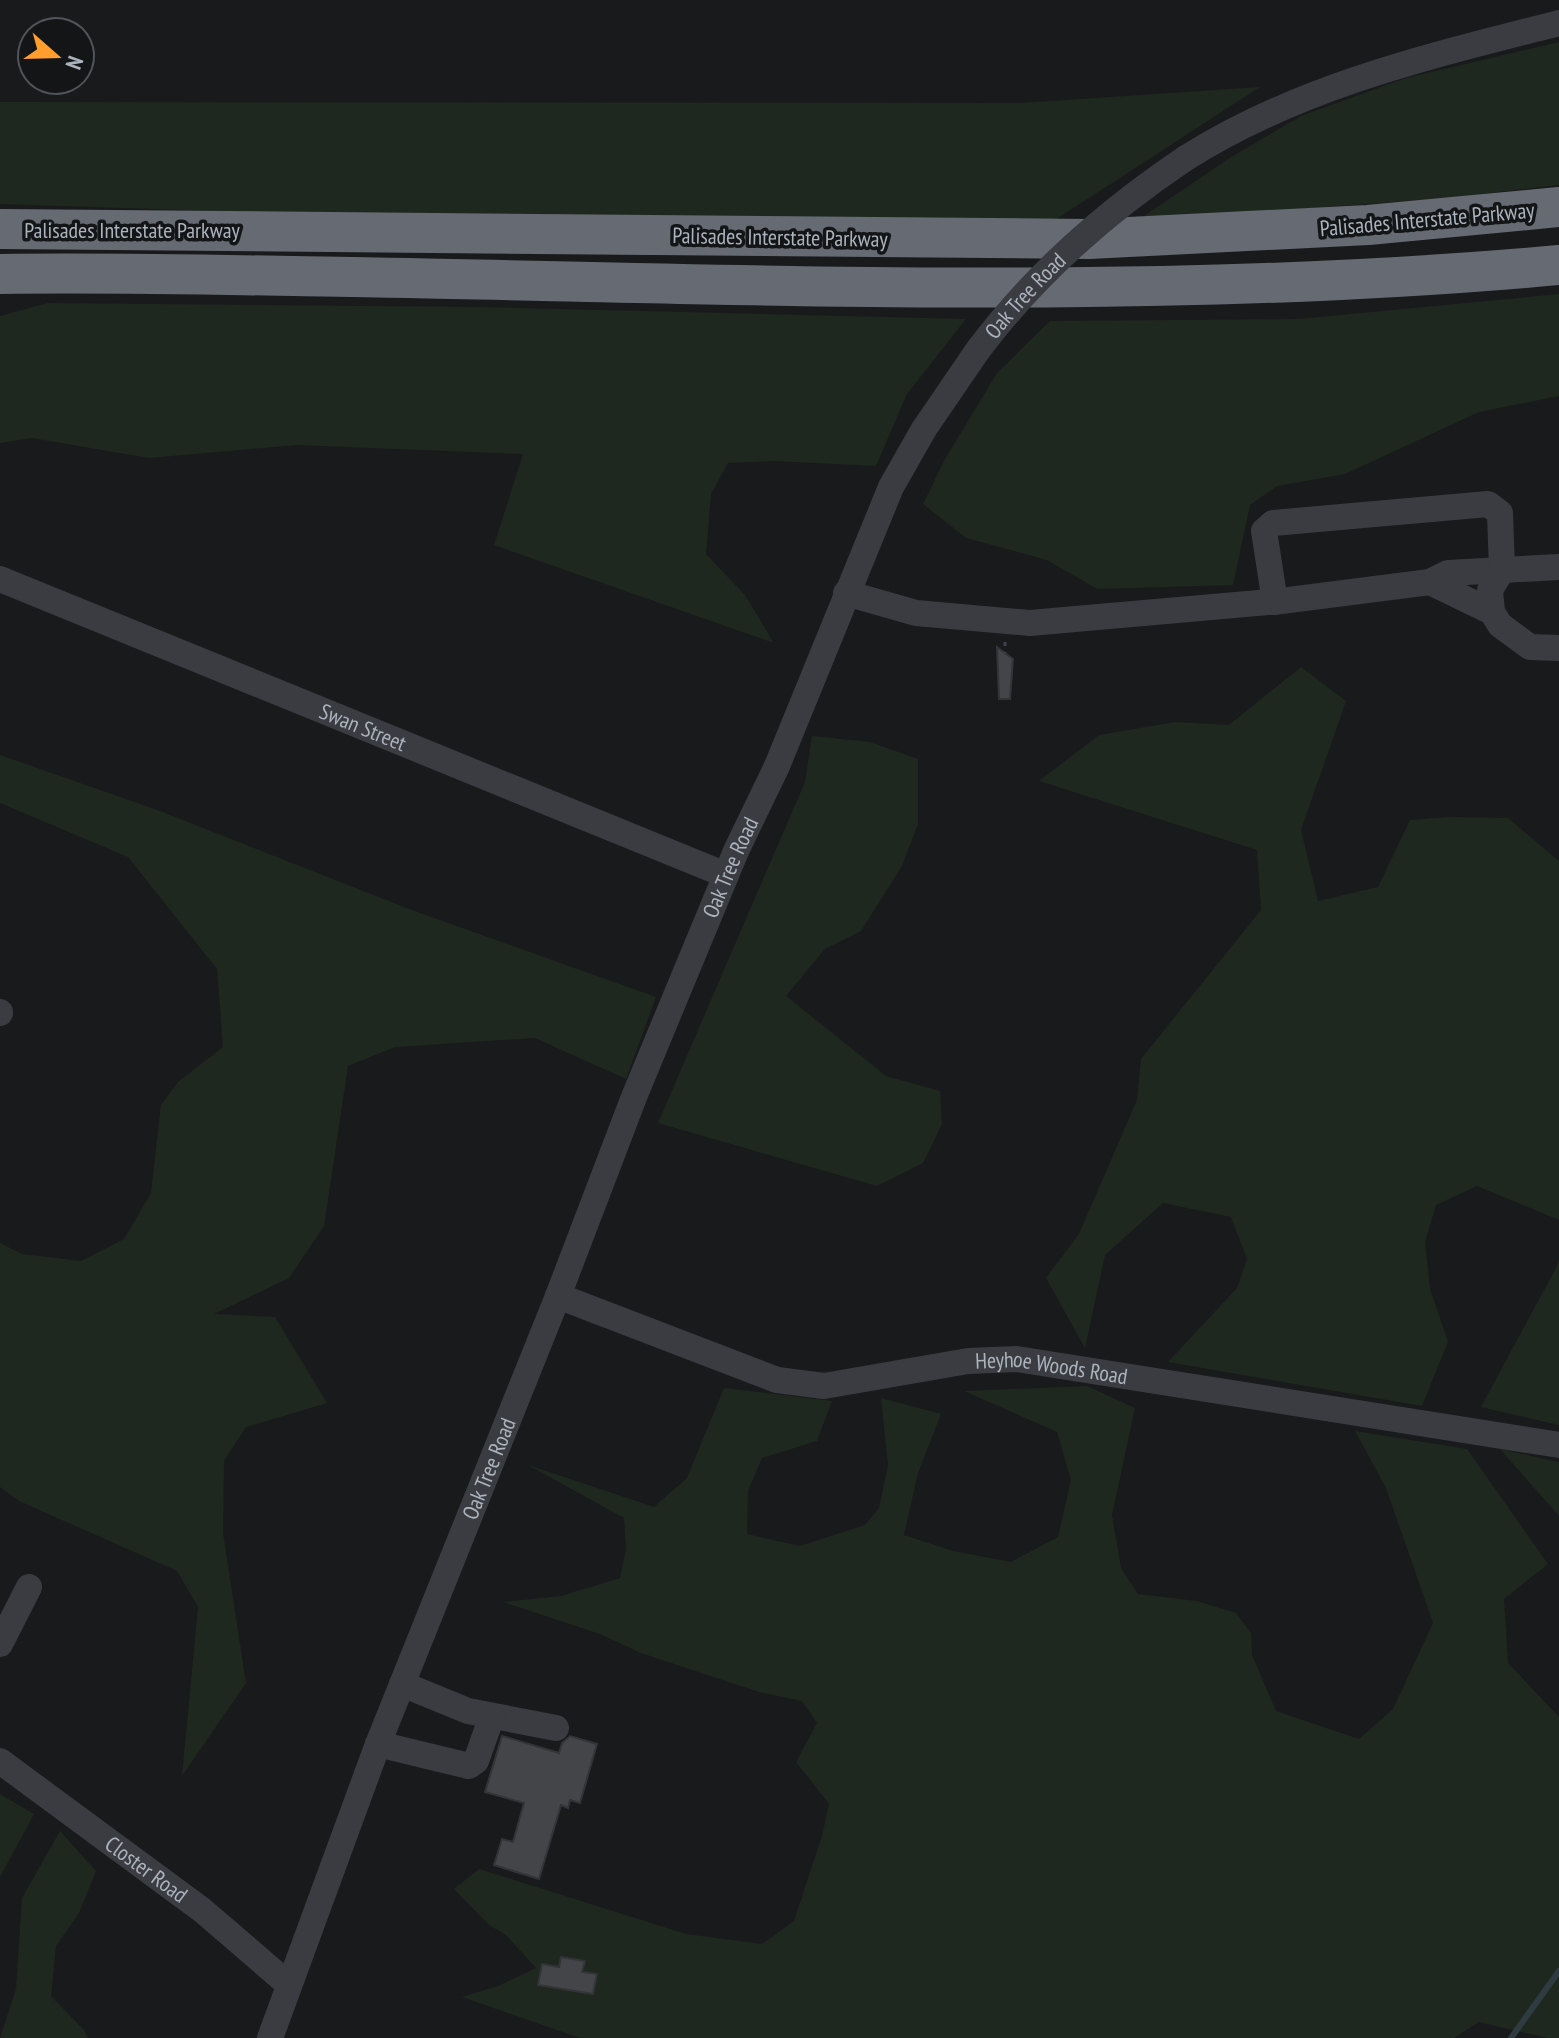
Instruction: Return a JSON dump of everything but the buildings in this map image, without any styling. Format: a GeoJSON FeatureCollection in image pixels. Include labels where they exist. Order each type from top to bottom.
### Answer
{"type":"FeatureCollection","features":[{"type":"Feature","properties":{"kind":"highway","name":"Palisades Interstate Parkway"},"geometry":{"type":"LineString","coordinates":[[0,229],[1060,239],[1298,230],[1559,207]]}},
{"type":"Feature","properties":{"kind":"highway","name":"Palisades Interstate Parkway"},"geometry":{"type":"LineString","coordinates":[[0,274],[1045,289],[1282,283],[1559,265]]}},
{"type":"Feature","properties":{"kind":"street","name":"Oak Tree Road"},"geometry":{"type":"LineString","coordinates":[[270,2038],[378,1744],[558,1296],[634,1097],[726,875],[777,766],[876,520],[901,469],[937,409],[978,350],[1018,301],[1070,248],[1136,193],[1186,158],[1247,124],[1330,88],[1421,58],[1559,23]]}},
{"type":"Feature","properties":{"kind":"street"},"geometry":{"type":"LineString","coordinates":[[1275,602],[1264,531],[1273,523],[1488,504],[1500,513],[1502,570],[1490,590],[1492,612],[1500,625],[1530,647],[1559,648]]}},
{"type":"Feature","properties":{"kind":"street"},"geometry":{"type":"LineString","coordinates":[[846,593],[916,613],[1030,623],[1275,602],[1430,582],[1448,573],[1559,567]]}},
{"type":"Feature","properties":{"kind":"street","name":"Swan Street"},"geometry":{"type":"LineString","coordinates":[[0,579],[726,875]]}},
{"type":"Feature","properties":{"kind":"street"},"geometry":{"type":"LineString","coordinates":[[1430,582],[1492,612]]}},
{"type":"Feature","properties":{"kind":"street","name":"Heyhoe Woods Road"},"geometry":{"type":"LineString","coordinates":[[558,1296],[777,1380],[824,1386],[968,1361],[1017,1359],[1559,1445]]}},
{"type":"Feature","properties":{"kind":"street"},"geometry":{"type":"LineString","coordinates":[[0,1644],[29,1587]]}},
{"type":"Feature","properties":{"kind":"street"},"geometry":{"type":"LineString","coordinates":[[402,1684],[468,1711],[556,1728]]}},
{"type":"Feature","properties":{"kind":"street"},"geometry":{"type":"LineString","coordinates":[[378,1744],[469,1766],[476,1761],[492,1716]]}},
{"type":"Feature","properties":{"kind":"street","name":"Closter Road"},"geometry":{"type":"LineString","coordinates":[[0,1761],[202,1910],[288,1984]]}},
{"type":"Feature","properties":{"kind":"street"},"geometry":{"type":"LineString","coordinates":[[280,2011],[288,2038]]}},
{"type":"Feature","properties":{"kind":"path"},"geometry":{"type":"LineString","coordinates":[[1005,642],[1005,653]]}},
{"type":"Feature","properties":{"kind":"shaded area"},"geometry":{"type":"Polygon","coordinates":[[[1559,42],[1559,185],[1456,197],[1135,222],[1228,159],[1301,116],[1406,78],[1559,42]]]}},
{"type":"Feature","properties":{"kind":"shaded area"},"geometry":{"type":"Polygon","coordinates":[[[1260,87],[1055,220],[244,212],[0,204],[0,102],[1021,103],[1260,87]]]}},
{"type":"Feature","properties":{"kind":"shaded area"},"geometry":{"type":"Polygon","coordinates":[[[1559,294],[1559,396],[1479,412],[1345,474],[1277,486],[1250,505],[1233,585],[1097,589],[1047,560],[966,538],[923,504],[945,459],[997,373],[1050,321],[1299,319],[1559,294]]]}},
{"type":"Feature","properties":{"kind":"shaded area"},"geometry":{"type":"Polygon","coordinates":[[[48,303],[480,307],[966,319],[907,394],[876,466],[776,461],[728,463],[711,494],[706,554],[745,595],[774,643],[494,545],[523,454],[297,445],[149,458],[32,438],[0,443],[0,316],[48,303]]]}},
{"type":"Feature","properties":{"kind":"shaded area"},"geometry":{"type":"Polygon","coordinates":[[[1301,667],[1346,701],[1301,830],[1318,901],[1378,887],[1410,820],[1508,818],[1559,861],[1559,1220],[1477,1186],[1436,1205],[1425,1242],[1430,1289],[1448,1342],[1422,1406],[1168,1362],[1237,1288],[1247,1259],[1231,1217],[1163,1203],[1105,1255],[1085,1348],[1046,1278],[1079,1234],[1137,1100],[1141,1059],[1261,910],[1257,850],[1039,781],[1099,735],[1175,722],[1229,725],[1301,667]]]}},
{"type":"Feature","properties":{"kind":"shaded area"},"geometry":{"type":"Polygon","coordinates":[[[812,736],[870,742],[918,759],[918,824],[902,866],[861,931],[825,949],[786,996],[886,1076],[940,1091],[942,1124],[923,1163],[877,1186],[658,1123],[805,782],[812,736]]]}},
{"type":"Feature","properties":{"kind":"shaded area"},"geometry":{"type":"Polygon","coordinates":[[[0,755],[160,811],[409,909],[656,997],[626,1079],[535,1038],[395,1047],[348,1066],[324,1226],[289,1278],[214,1314],[275,1317],[327,1403],[246,1427],[224,1461],[223,1533],[246,1683],[182,1776],[198,1607],[177,1571],[19,1501],[0,1487],[0,1243],[22,1254],[81,1261],[124,1239],[151,1193],[161,1105],[178,1082],[223,1047],[217,969],[128,857],[0,803],[0,755]]]}},
{"type":"Feature","properties":{"kind":"shaded area"},"geometry":{"type":"Polygon","coordinates":[[[1559,1259],[1559,1425],[1481,1407],[1556,1268],[1559,1259]]]}},
{"type":"Feature","properties":{"kind":"shaded area"},"geometry":{"type":"Polygon","coordinates":[[[1087,1386],[1135,1408],[1112,1515],[1121,1568],[1138,1594],[1197,1601],[1236,1613],[1251,1633],[1252,1655],[1276,1711],[1359,1739],[1393,1709],[1433,1623],[1386,1488],[1355,1431],[1467,1449],[1548,1564],[1504,1599],[1508,1663],[1559,1717],[1559,2038],[1479,2022],[1454,2038],[580,2038],[462,1997],[498,1986],[536,1968],[506,1935],[489,1925],[454,1889],[479,1869],[686,1934],[762,1944],[794,1921],[822,1836],[829,1804],[796,1762],[817,1723],[802,1701],[759,1692],[641,1653],[600,1634],[503,1602],[561,1596],[620,1578],[626,1549],[624,1518],[528,1465],[654,1507],[687,1478],[724,1388],[832,1401],[817,1441],[762,1458],[748,1491],[747,1534],[800,1546],[865,1525],[879,1508],[888,1465],[881,1398],[941,1414],[918,1473],[904,1535],[953,1551],[1011,1562],[1058,1537],[1071,1480],[1057,1432],[964,1391],[1087,1386]]]}},
{"type":"Feature","properties":{"kind":"shaded area"},"geometry":{"type":"Polygon","coordinates":[[[1500,1449],[1559,1462],[1559,1516],[1500,1449]]]}},
{"type":"Feature","properties":{"kind":"shaded area"},"geometry":{"type":"Polygon","coordinates":[[[0,1794],[34,1814],[0,1877],[0,1794]]]}},
{"type":"Feature","properties":{"kind":"shaded area"},"geometry":{"type":"Polygon","coordinates":[[[60,1831],[96,1871],[79,1913],[56,1946],[51,1996],[88,2038],[0,2038],[16,1989],[22,1898],[60,1831]]]}},
{"type":"Feature","properties":{"kind":"waterway"},"geometry":{"type":"LineString","coordinates":[[1511,2038],[1559,1971]]}}]}
